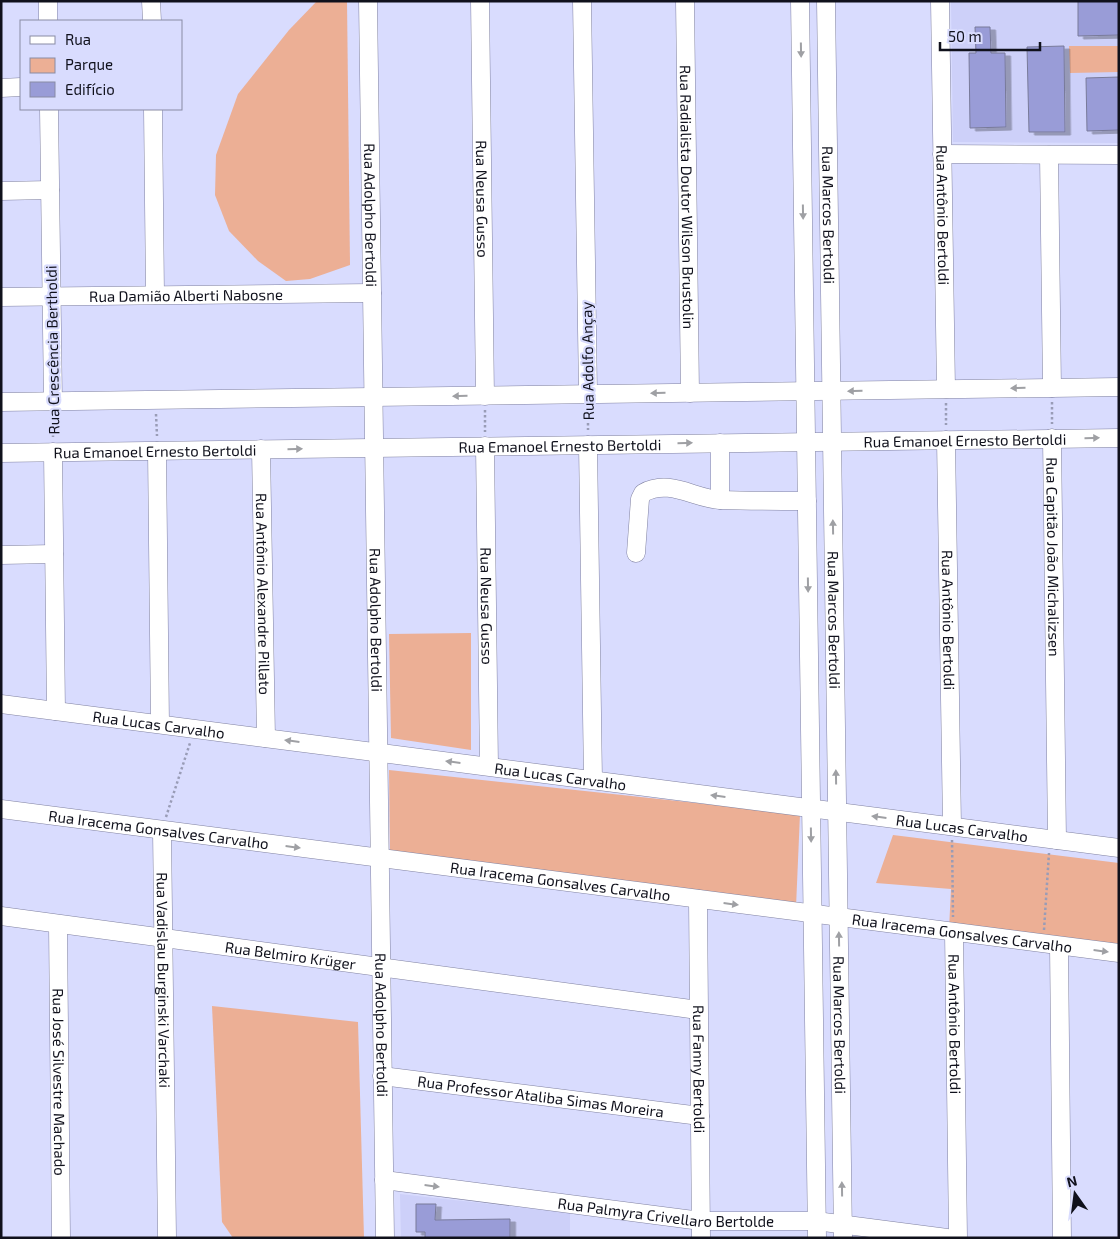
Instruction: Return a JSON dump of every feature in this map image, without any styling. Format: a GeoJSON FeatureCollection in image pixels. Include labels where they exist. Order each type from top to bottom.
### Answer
{"type":"FeatureCollection","features":[{"type":"Feature","properties":{"kind":"street"},"geometry":{"type":"LineString","coordinates":[[48,1],[48,20]]}},
{"type":"Feature","properties":{"kind":"street"},"geometry":{"type":"LineString","coordinates":[[151,1],[152,20]]}},
{"type":"Feature","properties":{"kind":"street","name":"Rua Adolpho Bertoldi"},"geometry":{"type":"LineString","coordinates":[[368,1],[384,1238]]}},
{"type":"Feature","properties":{"kind":"street","name":"Rua Neusa Gusso"},"geometry":{"type":"LineString","coordinates":[[480,1],[484,396]]}},
{"type":"Feature","properties":{"kind":"street","name":"Rua Adolfo Ançay"},"geometry":{"type":"LineString","coordinates":[[582,1],[588,394]]}},
{"type":"Feature","properties":{"kind":"street","name":"Rua Radialista Doutor Wilson Brustolin"},"geometry":{"type":"LineString","coordinates":[[685,1],[690,393]]}},
{"type":"Feature","properties":{"kind":"street","name":"Rua Marcos Bertoldi"},"geometry":{"type":"LineString","coordinates":[[800,1],[816,1230]]}},
{"type":"Feature","properties":{"kind":"street","name":"Rua Marcos Bertoldi"},"geometry":{"type":"LineString","coordinates":[[826,1],[842,1231]]}},
{"type":"Feature","properties":{"kind":"street","name":"Rua Antônio Bertoldi"},"geometry":{"type":"LineString","coordinates":[[940,1],[946,390]]}},
{"type":"Feature","properties":{"kind":"street"},"geometry":{"type":"LineString","coordinates":[[1,88],[20,87]]}},
{"type":"Feature","properties":{"kind":"street","name":"Rua Crescência Bertholdi"},"geometry":{"type":"LineString","coordinates":[[49,110],[52,401]]}},
{"type":"Feature","properties":{"kind":"street"},"geometry":{"type":"LineString","coordinates":[[153,110],[155,295]]}},
{"type":"Feature","properties":{"kind":"street"},"geometry":{"type":"LineString","coordinates":[[942,154],[1119,155]]}},
{"type":"Feature","properties":{"kind":"street"},"geometry":{"type":"LineString","coordinates":[[1049,155],[1052,388]]}},
{"type":"Feature","properties":{"kind":"street"},"geometry":{"type":"LineString","coordinates":[[1,191],[50,190]]}},
{"type":"Feature","properties":{"kind":"street","name":"Rua Damião Alberti Nabosne"},"geometry":{"type":"LineString","coordinates":[[1,297],[372,292]]}},
{"type":"Feature","properties":{"kind":"street"},"geometry":{"type":"LineString","coordinates":[[1,402],[1119,387]]}},
{"type":"Feature","properties":{"kind":"street","name":"Rua Capitão João Michalizsen"},"geometry":{"type":"LineString","coordinates":[[1052,438],[1053,839]]}},
{"type":"Feature","properties":{"kind":"street","name":"Rua Emanoel Ernesto Bertoldi"},"geometry":{"type":"LineString","coordinates":[[1,453],[1119,438]]}},
{"type":"Feature","properties":{"kind":"street","name":"Rua Antônio Bertoldi"},"geometry":{"type":"LineString","coordinates":[[946,440],[952,826]]}},
{"type":"Feature","properties":{"kind":"street"},"geometry":{"type":"LineString","coordinates":[[720,443],[720,500]]}},
{"type":"Feature","properties":{"kind":"street"},"geometry":{"type":"LineString","coordinates":[[588,445],[593,780]]}},
{"type":"Feature","properties":{"kind":"street","name":"Rua Neusa Gusso"},"geometry":{"type":"LineString","coordinates":[[485,446],[489,766]]}},
{"type":"Feature","properties":{"kind":"street","name":"Rua Antônio Alexandre Pillato"},"geometry":{"type":"LineString","coordinates":[[261,449],[266,738]]}},
{"type":"Feature","properties":{"kind":"street"},"geometry":{"type":"LineString","coordinates":[[157,451],[160,724]]}},
{"type":"Feature","properties":{"kind":"street","name":"Rua Crescência Bertholdi"},"geometry":{"type":"LineString","coordinates":[[53,452],[56,711]]}},
{"type":"Feature","properties":{"kind":"street"},"geometry":{"type":"LineString","coordinates":[[636,553],[640,499],[643,493],[657,488],[672,487],[720,500],[807,501]]}},
{"type":"Feature","properties":{"kind":"street"},"geometry":{"type":"LineString","coordinates":[[1,554],[54,554]]}},
{"type":"Feature","properties":{"kind":"street","name":"Rua Lucas Carvalho"},"geometry":{"type":"LineString","coordinates":[[1,704],[1119,848]]}},
{"type":"Feature","properties":{"kind":"street","name":"Rua Iracema Gonsalves Carvalho"},"geometry":{"type":"LineString","coordinates":[[1,809],[1119,954]]}},
{"type":"Feature","properties":{"kind":"street","name":"Rua Vadislau Burginski Varchaki"},"geometry":{"type":"LineString","coordinates":[[162,830],[167,1238]]}},
{"type":"Feature","properties":{"kind":"street","name":"Rua Fanny Bertoldi"},"geometry":{"type":"LineString","coordinates":[[698,899],[701,1229]]}},
{"type":"Feature","properties":{"kind":"street","name":"Rua Belmiro Krüger"},"geometry":{"type":"LineString","coordinates":[[1,916],[698,1010]]}},
{"type":"Feature","properties":{"kind":"street","name":"Rua José Silvestre Machado"},"geometry":{"type":"LineString","coordinates":[[58,924],[62,1238]]}},
{"type":"Feature","properties":{"kind":"street","name":"Rua Antônio Bertoldi"},"geometry":{"type":"LineString","coordinates":[[954,932],[958,1238]]}},
{"type":"Feature","properties":{"kind":"street"},"geometry":{"type":"LineString","coordinates":[[1051,945],[1062,1238]]}},
{"type":"Feature","properties":{"kind":"street","name":"Rua Professor Ataliba Simas Moreira"},"geometry":{"type":"LineString","coordinates":[[382,1076],[700,1116]]}},
{"type":"Feature","properties":{"kind":"street","name":"Rua Palmyra Crivellaro Bertolde"},"geometry":{"type":"LineString","coordinates":[[384,1180],[701,1229],[816,1230],[947,1238]]}},
{"type":"Feature","properties":{"kind":"path","name":"Rua Capitão João Michalizsen"},"geometry":{"type":"LineString","coordinates":[[1052,388],[1052,438]]}},
{"type":"Feature","properties":{"kind":"path"},"geometry":{"type":"LineString","coordinates":[[946,390],[946,440]]}},
{"type":"Feature","properties":{"kind":"path","name":"Rua Adolfo Ançay"},"geometry":{"type":"LineString","coordinates":[[588,394],[588,445]]}},
{"type":"Feature","properties":{"kind":"path"},"geometry":{"type":"LineString","coordinates":[[484,396],[485,446]]}},
{"type":"Feature","properties":{"kind":"path"},"geometry":{"type":"LineString","coordinates":[[156,400],[157,451]]}},
{"type":"Feature","properties":{"kind":"path","name":"Rua Crescência Bertholdi"},"geometry":{"type":"LineString","coordinates":[[52,401],[53,452]]}},
{"type":"Feature","properties":{"kind":"path"},"geometry":{"type":"LineString","coordinates":[[162,830],[196,729]]}},
{"type":"Feature","properties":{"kind":"path","name":"Rua Antônio Bertoldi"},"geometry":{"type":"LineString","coordinates":[[952,826],[954,932]]}},
{"type":"Feature","properties":{"kind":"path"},"geometry":{"type":"LineString","coordinates":[[1051,945],[1053,839]]}},
{"type":"Feature","properties":{"kind":"shaded area"},"geometry":{"type":"Polygon","coordinates":[[[951,1],[1119,1],[1119,143],[953,142],[951,1]]]}},
{"type":"Feature","properties":{"kind":"shaded area"},"geometry":{"type":"Polygon","coordinates":[[[400,1194],[570,1213],[570,1238],[401,1238],[400,1194]]]}},
{"type":"Feature","properties":{"kind":"green space"},"geometry":{"type":"Polygon","coordinates":[[[317,1],[347,1],[350,265],[310,279],[286,281],[258,261],[229,231],[215,195],[216,155],[238,94],[289,30],[317,1]]]}},
{"type":"Feature","properties":{"kind":"green space"},"geometry":{"type":"Polygon","coordinates":[[[1069,46],[1119,46],[1119,72],[1070,73],[1069,46]]]}},
{"type":"Feature","properties":{"kind":"green space"},"geometry":{"type":"Polygon","coordinates":[[[471,633],[471,750],[391,738],[389,634],[471,633]]]}},
{"type":"Feature","properties":{"kind":"green space"},"geometry":{"type":"Polygon","coordinates":[[[389,770],[800,814],[796,907],[390,858],[389,770]]]}},
{"type":"Feature","properties":{"kind":"green space"},"geometry":{"type":"Polygon","coordinates":[[[893,835],[1119,863],[1119,948],[949,929],[951,889],[876,883],[893,835]]]}},
{"type":"Feature","properties":{"kind":"green space"},"geometry":{"type":"Polygon","coordinates":[[[212,1006],[358,1022],[364,1238],[233,1238],[222,1222],[212,1006]]]}},
{"type":"Feature","properties":{"kind":"building"},"geometry":{"type":"Polygon","coordinates":[[[1078,1],[1119,1],[1119,35],[1078,36],[1078,1]]]}},
{"type":"Feature","properties":{"kind":"building"},"geometry":{"type":"Polygon","coordinates":[[[975,27],[990,27],[991,53],[1005,53],[1006,127],[970,128],[969,53],[976,53],[975,27]]]}},
{"type":"Feature","properties":{"kind":"building"},"geometry":{"type":"Polygon","coordinates":[[[1064,46],[1065,132],[1029,132],[1027,47],[1064,46]]]}},
{"type":"Feature","properties":{"kind":"building"},"geometry":{"type":"Polygon","coordinates":[[[1119,77],[1119,130],[1087,131],[1086,78],[1119,77]]]}},
{"type":"Feature","properties":{"kind":"building"},"geometry":{"type":"Polygon","coordinates":[[[416,1204],[436,1204],[435,1220],[510,1219],[510,1238],[425,1238],[425,1232],[416,1232],[416,1204]]]}}]}
